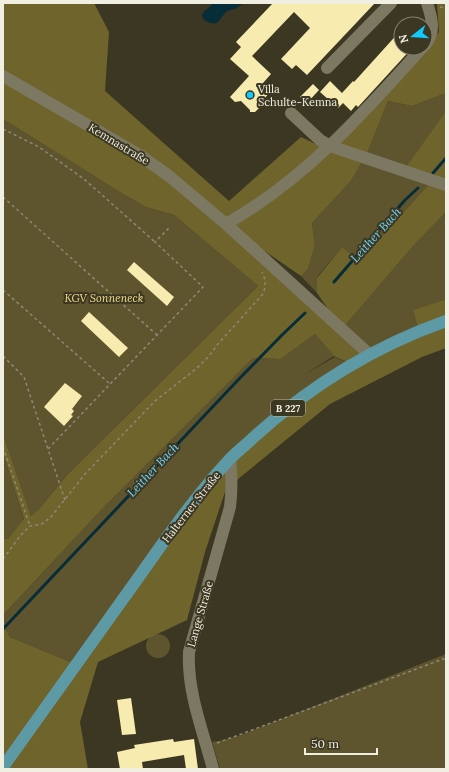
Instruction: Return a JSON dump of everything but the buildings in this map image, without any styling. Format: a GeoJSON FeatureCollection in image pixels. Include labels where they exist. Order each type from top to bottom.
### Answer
{"type":"FeatureCollection","features":[{"type":"Feature","properties":{"kind":"main road","name":"Halterner Straße"},"geometry":{"type":"LineString","coordinates":[[3,767],[166,540],[211,480],[230,459],[276,416],[326,380],[369,354],[410,335],[446,321]]}},
{"type":"Feature","properties":{"kind":"street"},"geometry":{"type":"LineString","coordinates":[[326,68],[392,3]]}},
{"type":"Feature","properties":{"kind":"street"},"geometry":{"type":"LineString","coordinates":[[427,3],[430,16]]}},
{"type":"Feature","properties":{"kind":"street"},"geometry":{"type":"LineString","coordinates":[[226,224],[275,192],[306,168],[330,146],[414,56]]}},
{"type":"Feature","properties":{"kind":"street","name":"Kemnastraße"},"geometry":{"type":"LineString","coordinates":[[3,76],[141,156],[169,176],[226,224],[369,354]]}},
{"type":"Feature","properties":{"kind":"street"},"geometry":{"type":"LineString","coordinates":[[291,113],[320,140],[330,146],[446,186]]}},
{"type":"Feature","properties":{"kind":"street","name":"Lange Straße"},"geometry":{"type":"LineString","coordinates":[[213,769],[190,684],[188,669],[189,652],[230,507],[232,475],[230,459]]}},
{"type":"Feature","properties":{"kind":"path"},"geometry":{"type":"LineString","coordinates":[[3,129],[40,147],[84,179],[155,242],[202,287],[48,449]]}},
{"type":"Feature","properties":{"kind":"path"},"geometry":{"type":"LineString","coordinates":[[3,197],[157,335]]}},
{"type":"Feature","properties":{"kind":"path"},"geometry":{"type":"LineString","coordinates":[[155,242],[169,228]]}},
{"type":"Feature","properties":{"kind":"path"},"geometry":{"type":"LineString","coordinates":[[3,559],[20,536],[30,526],[42,524],[51,517],[85,474],[155,402],[197,368],[209,356],[263,294],[266,286],[265,278],[260,270]]}},
{"type":"Feature","properties":{"kind":"path"},"geometry":{"type":"LineString","coordinates":[[3,290],[110,384]]}},
{"type":"Feature","properties":{"kind":"path"},"geometry":{"type":"LineString","coordinates":[[3,356],[24,377],[65,500]]}},
{"type":"Feature","properties":{"kind":"path"},"geometry":{"type":"LineString","coordinates":[[3,447],[30,526]]}},
{"type":"Feature","properties":{"kind":"path"},"geometry":{"type":"LineString","coordinates":[[207,746],[238,736],[446,658]]}},
{"type":"Feature","properties":{"kind":"green space"},"geometry":{"type":"Polygon","coordinates":[[[446,93],[446,111],[408,166],[431,182],[359,261],[342,247],[317,277],[317,293],[301,276],[308,269],[315,246],[312,223],[351,181],[368,151],[388,101],[412,106],[446,93]]]}},
{"type":"Feature","properties":{"kind":"green space","name":"KGV Sonneneck"},"geometry":{"type":"Polygon","coordinates":[[[3,119],[146,207],[174,215],[258,286],[67,475],[40,508],[31,516],[3,434],[3,119]]]}},
{"type":"Feature","properties":{"kind":"green space"},"geometry":{"type":"Polygon","coordinates":[[[446,212],[446,299],[413,310],[418,330],[369,353],[342,329],[414,245],[446,212]]]}},
{"type":"Feature","properties":{"kind":"green space"},"geometry":{"type":"Polygon","coordinates":[[[315,334],[334,356],[302,376],[335,357],[350,364],[312,388],[75,664],[10,637],[3,624],[3,615],[103,508],[253,358],[281,359],[315,334]]]}},
{"type":"Feature","properties":{"kind":"green space"},"geometry":{"type":"Polygon","coordinates":[[[3,453],[24,520],[8,539],[3,538],[3,453]]]}},
{"type":"Feature","properties":{"kind":"green space"},"geometry":{"type":"Polygon","coordinates":[[[158,634],[167,637],[170,646],[167,655],[158,658],[149,655],[146,646],[149,637],[158,634]]]}},
{"type":"Feature","properties":{"kind":"green space"},"geometry":{"type":"Polygon","coordinates":[[[446,654],[446,769],[220,769],[212,742],[238,736],[446,654]]]}},
{"type":"Feature","properties":{"kind":"shaded area"},"geometry":{"type":"Polygon","coordinates":[[[3,3],[94,3],[109,32],[105,91],[229,201],[301,137],[332,152],[418,56],[433,56],[433,39],[439,32],[437,3],[446,3],[446,93],[412,106],[388,101],[368,151],[351,181],[312,223],[315,246],[308,269],[301,276],[234,230],[368,353],[351,364],[334,356],[315,334],[281,359],[253,358],[103,508],[3,615],[3,538],[8,539],[24,519],[3,453],[3,434],[31,516],[40,508],[67,475],[258,286],[174,215],[146,207],[3,119],[3,3]]]}},
{"type":"Feature","properties":{"kind":"shaded area"},"geometry":{"type":"Polygon","coordinates":[[[446,111],[446,212],[414,245],[342,329],[317,293],[317,278],[342,247],[359,261],[431,182],[407,166],[446,111]]]}},
{"type":"Feature","properties":{"kind":"shaded area"},"geometry":{"type":"Polygon","coordinates":[[[446,299],[446,348],[422,357],[330,404],[226,489],[205,552],[187,620],[98,662],[80,722],[88,769],[4,769],[211,481],[314,390],[419,333],[413,310],[446,299]]]}},
{"type":"Feature","properties":{"kind":"shaded area"},"geometry":{"type":"Polygon","coordinates":[[[3,624],[10,637],[75,664],[3,765],[3,624]]]}},
{"type":"Feature","properties":{"kind":"water"},"geometry":{"type":"Polygon","coordinates":[[[213,3],[244,3],[235,9],[227,11],[218,22],[213,24],[204,20],[202,16],[213,3]]]}},
{"type":"Feature","properties":{"kind":"waterway","name":"Leither Bach"},"geometry":{"type":"LineString","coordinates":[[433,173],[446,158]]}},
{"type":"Feature","properties":{"kind":"waterway","name":"Leither Bach"},"geometry":{"type":"LineString","coordinates":[[334,282],[405,200],[418,188]]}},
{"type":"Feature","properties":{"kind":"waterway","name":"Leither Bach"},"geometry":{"type":"LineString","coordinates":[[3,629],[237,381],[305,313]]}},
{"type":"Feature","properties":{"kind":"place","name":"Villa Schulte-Kemna"},"geometry":{"type":"Point","coordinates":[250,95]}}]}
